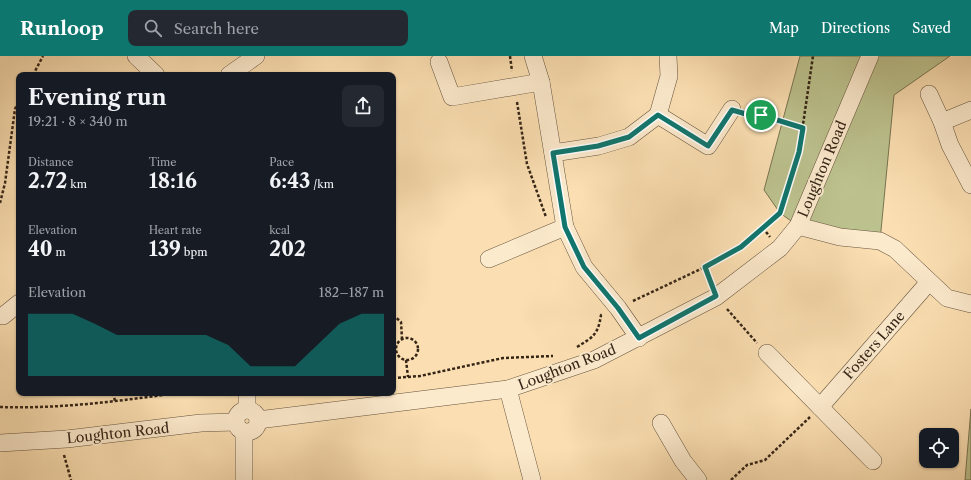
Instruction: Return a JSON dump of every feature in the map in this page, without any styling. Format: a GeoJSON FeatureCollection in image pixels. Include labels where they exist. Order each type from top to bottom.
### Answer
{"type":"FeatureCollection","features":[{"type":"Feature","properties":{"kind":"street"},"geometry":{"type":"LineString","coordinates":[[136,56],[153,72]]}},
{"type":"Feature","properties":{"kind":"street"},"geometry":{"type":"LineString","coordinates":[[233,72],[256,56]]}},
{"type":"Feature","properties":{"kind":"street"},"geometry":{"type":"LineString","coordinates":[[534,56],[541,82],[565,227],[584,267],[618,308],[639,338]]}},
{"type":"Feature","properties":{"kind":"street"},"geometry":{"type":"LineString","coordinates":[[553,153],[598,146],[629,137],[658,115],[669,76],[668,56]]}},
{"type":"Feature","properties":{"kind":"street","name":"Loughton Road"},"geometry":{"type":"LineString","coordinates":[[0,443],[60,439],[201,424],[246,421],[508,389],[594,360],[639,338],[716,296],[780,248],[798,226],[870,56]]}},
{"type":"Feature","properties":{"kind":"street"},"geometry":{"type":"LineString","coordinates":[[438,62],[447,99],[541,82]]}},
{"type":"Feature","properties":{"kind":"street"},"geometry":{"type":"LineString","coordinates":[[929,94],[942,122],[950,145],[971,184]]}},
{"type":"Feature","properties":{"kind":"street"},"geometry":{"type":"LineString","coordinates":[[658,115],[708,146],[732,110]]}},
{"type":"Feature","properties":{"kind":"street"},"geometry":{"type":"LineString","coordinates":[[942,122],[971,110]]}},
{"type":"Feature","properties":{"kind":"street"},"geometry":{"type":"LineString","coordinates":[[798,226],[840,237],[880,241],[895,249],[947,298],[971,304]]}},
{"type":"Feature","properties":{"kind":"street"},"geometry":{"type":"LineString","coordinates":[[489,259],[565,227]]}},
{"type":"Feature","properties":{"kind":"street","name":"Fosters Lane"},"geometry":{"type":"LineString","coordinates":[[820,407],[929,282]]}},
{"type":"Feature","properties":{"kind":"street"},"geometry":{"type":"LineString","coordinates":[[2,316],[16,305]]}},
{"type":"Feature","properties":{"kind":"street"},"geometry":{"type":"LineString","coordinates":[[767,353],[873,461]]}},
{"type":"Feature","properties":{"kind":"street"},"geometry":{"type":"LineString","coordinates":[[508,389],[527,479]]}},
{"type":"Feature","properties":{"kind":"street"},"geometry":{"type":"LineString","coordinates":[[244,480],[247,396]]}},
{"type":"Feature","properties":{"kind":"street"},"geometry":{"type":"LineString","coordinates":[[661,423],[683,461],[698,480]]}},
{"type":"Feature","properties":{"kind":"path"},"geometry":{"type":"LineString","coordinates":[[35,72],[43,56]]}},
{"type":"Feature","properties":{"kind":"path"},"geometry":{"type":"LineString","coordinates":[[571,351],[595,336],[599,328],[601,315],[705,267],[741,247],[780,213],[799,152],[813,56]]}},
{"type":"Feature","properties":{"kind":"path"},"geometry":{"type":"LineString","coordinates":[[0,202],[6,184],[16,107]]}},
{"type":"Feature","properties":{"kind":"path"},"geometry":{"type":"LineString","coordinates":[[732,110],[746,114],[761,115],[803,128]]}},
{"type":"Feature","properties":{"kind":"path"},"geometry":{"type":"LineString","coordinates":[[705,267],[716,296],[767,353]]}},
{"type":"Feature","properties":{"kind":"path"},"geometry":{"type":"LineString","coordinates":[[396,318],[401,322],[402,339],[397,344],[396,352],[400,358],[406,360],[413,358],[418,349],[412,340],[402,339]]}},
{"type":"Feature","properties":{"kind":"path"},"geometry":{"type":"LineString","coordinates":[[396,378],[420,376],[503,358],[557,356]]}},
{"type":"Feature","properties":{"kind":"path"},"geometry":{"type":"LineString","coordinates":[[406,360],[408,377]]}},
{"type":"Feature","properties":{"kind":"path"},"geometry":{"type":"LineString","coordinates":[[114,396],[115,401]]}},
{"type":"Feature","properties":{"kind":"path"},"geometry":{"type":"LineString","coordinates":[[0,407],[37,408],[154,396]]}},
{"type":"Feature","properties":{"kind":"path"},"geometry":{"type":"LineString","coordinates":[[731,480],[747,465],[765,460],[820,407]]}},
{"type":"Feature","properties":{"kind":"path"},"geometry":{"type":"LineString","coordinates":[[60,439],[71,480]]}},
{"type":"Feature","properties":{"kind":"green space"},"geometry":{"type":"Polygon","coordinates":[[[800,56],[950,56],[894,95],[880,241],[798,226],[780,213],[764,190],[800,56]]]}},
{"type":"Feature","properties":{"kind":"green space"},"geometry":{"type":"Polygon","coordinates":[[[971,409],[971,480],[965,480],[971,409]]]}},
{"type":"Feature","properties":{"kind":"route"},"geometry":{"type":"LineString","coordinates":[[732,110],[746,114],[761,115],[803,128],[799,152],[780,213],[741,247],[705,267],[716,296],[639,338],[618,308],[584,267],[565,227],[553,153],[598,146],[629,137],[658,115],[708,146],[732,110]]}}]}
